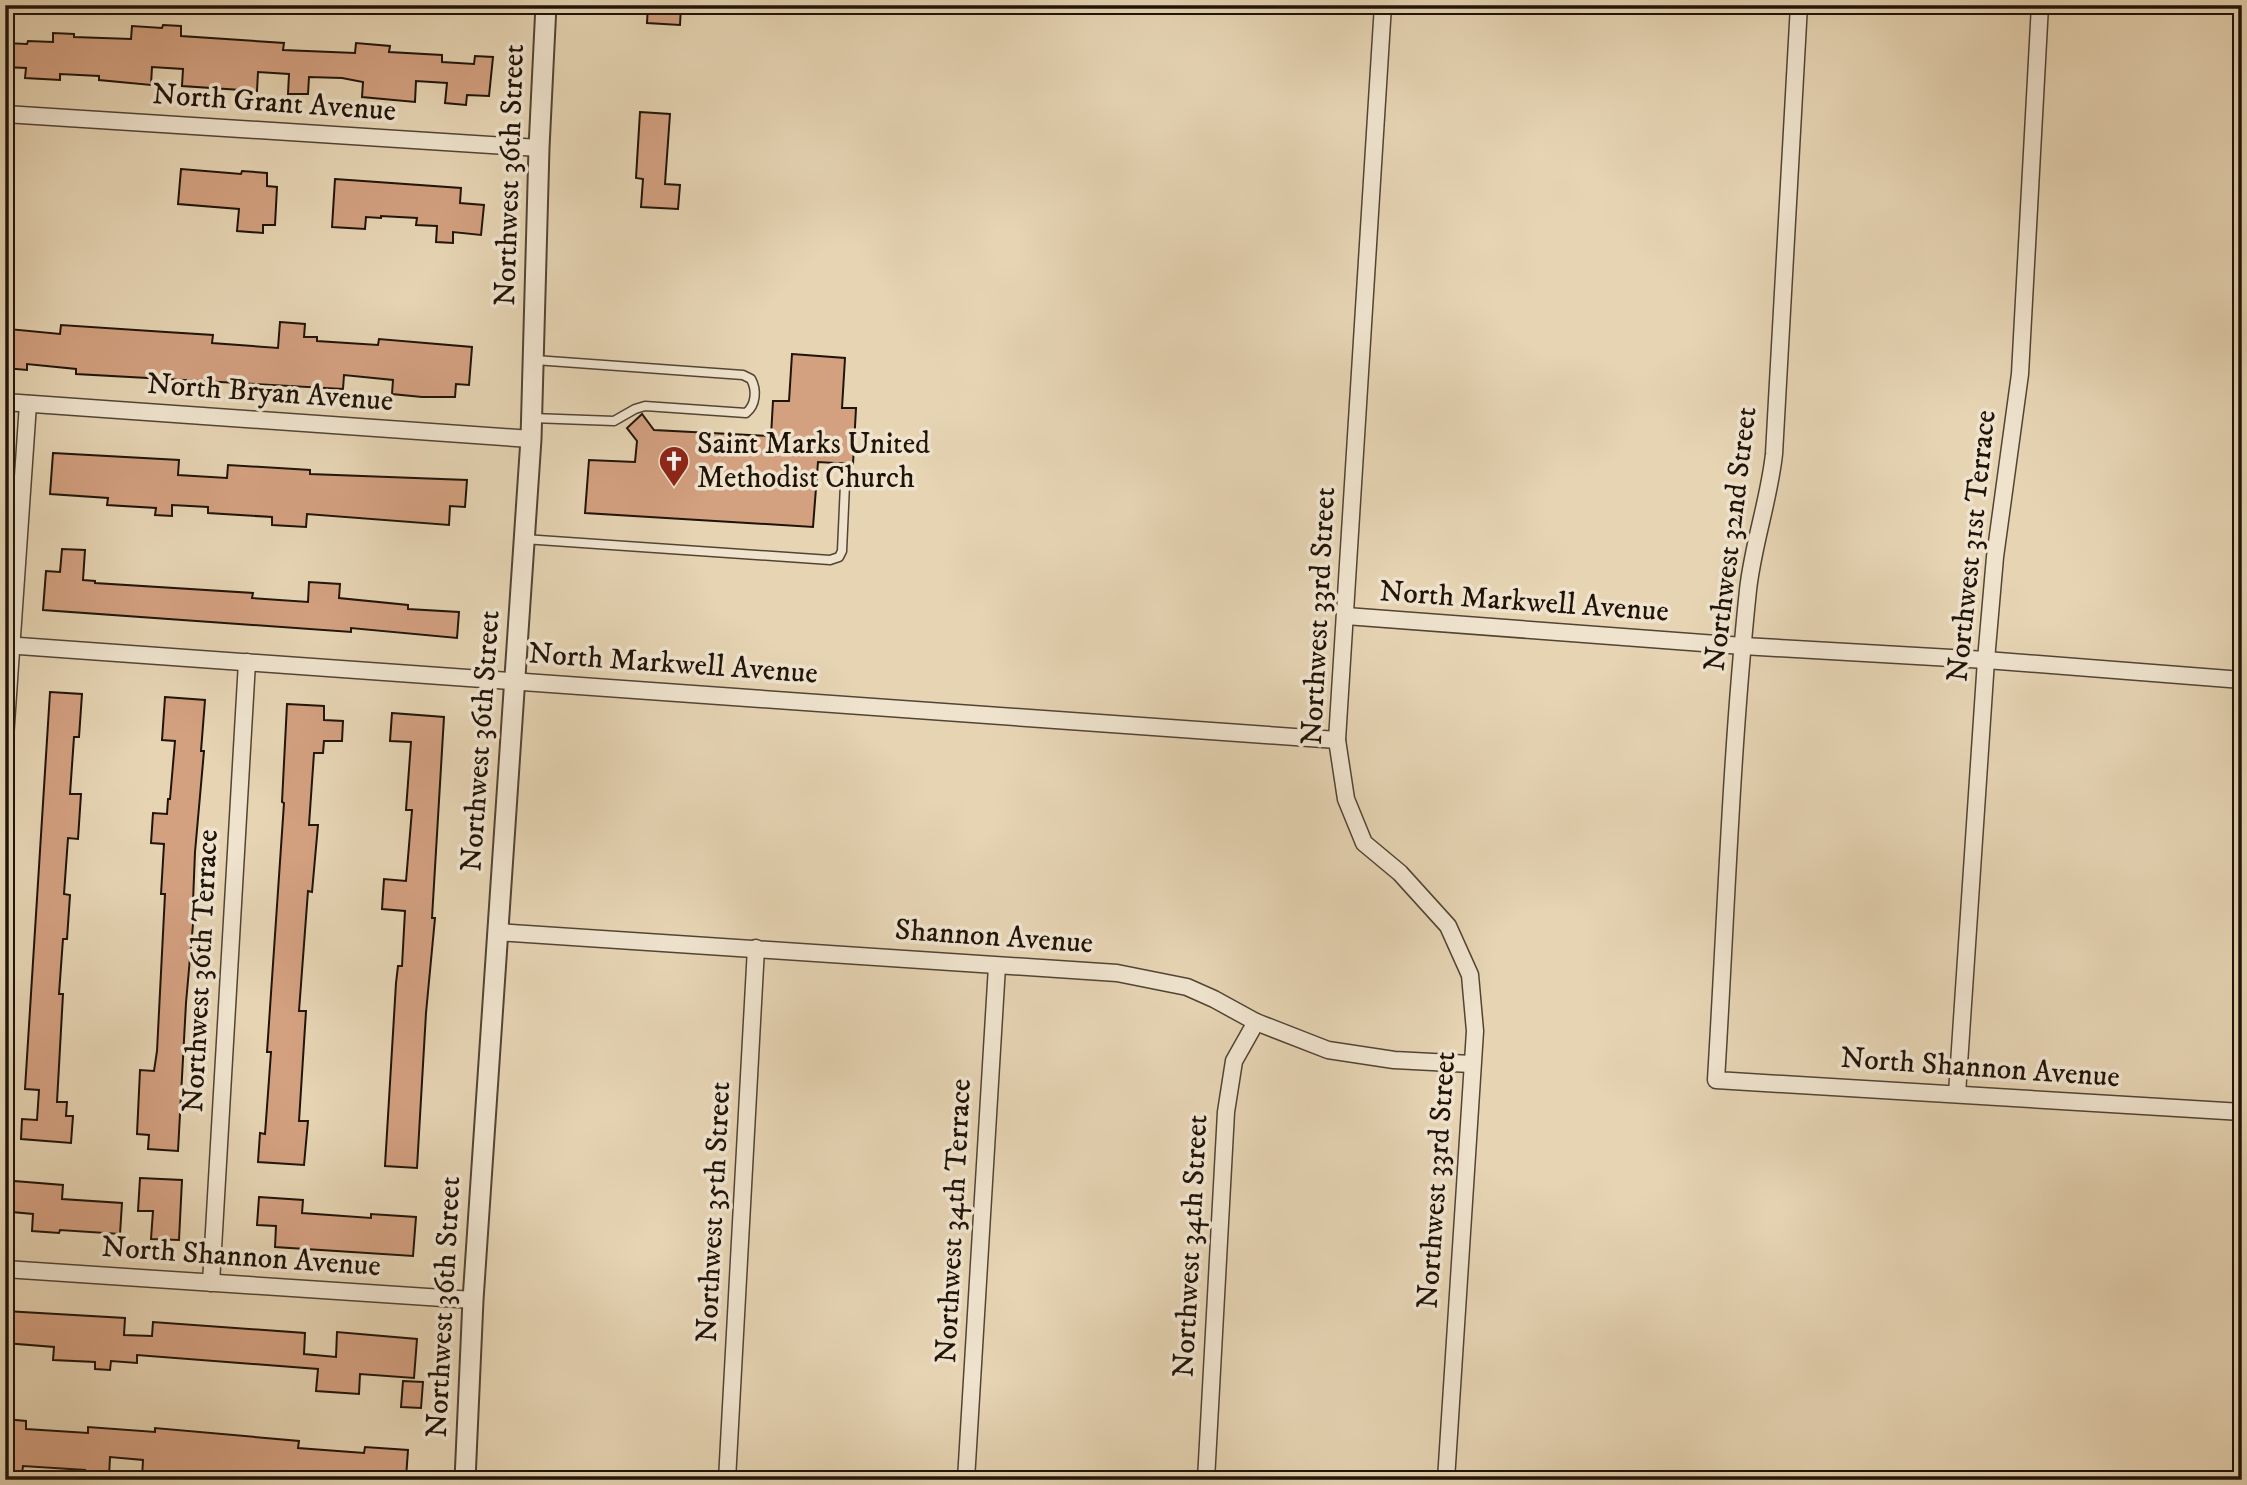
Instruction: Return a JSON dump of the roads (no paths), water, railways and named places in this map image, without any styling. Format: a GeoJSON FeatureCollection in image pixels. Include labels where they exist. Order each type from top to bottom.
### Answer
{"type":"FeatureCollection","features":[{"type":"Feature","properties":{"kind":"street","name":"Northwest 36th Street"},"geometry":{"type":"LineString","coordinates":[[465,1480],[473,1300],[531,439],[546,5]]}},
{"type":"Feature","properties":{"kind":"street","name":"Northwest 33rd Street"},"geometry":{"type":"LineString","coordinates":[[1382,5],[1337,740],[1346,799],[1364,843],[1400,873],[1448,926],[1470,975],[1475,1031],[1447,1480]]}},
{"type":"Feature","properties":{"kind":"street","name":"Northwest 32nd Street"},"geometry":{"type":"LineString","coordinates":[[1716,1080],[1742,646],[1754,546],[1771,478],[1774,454],[1799,5]]}},
{"type":"Feature","properties":{"kind":"street","name":"Northwest 31st Terrace"},"geometry":{"type":"LineString","coordinates":[[1957,1094],[1995,556],[2021,374],[2040,5]]}},
{"type":"Feature","properties":{"kind":"street","name":"North Grant Avenue"},"geometry":{"type":"LineString","coordinates":[[5,114],[539,148]]}},
{"type":"Feature","properties":{"kind":"street","name":"North Bryan Avenue"},"geometry":{"type":"LineString","coordinates":[[5,402],[531,439]]}},
{"type":"Feature","properties":{"kind":"street"},"geometry":{"type":"LineString","coordinates":[[5,738],[8,645],[28,404]]}},
{"type":"Feature","properties":{"kind":"street","name":"North Markwell Avenue"},"geometry":{"type":"LineString","coordinates":[[1346,616],[2242,680]]}},
{"type":"Feature","properties":{"kind":"street","name":"North Markwell Avenue"},"geometry":{"type":"LineString","coordinates":[[8,645],[1337,740]]}},
{"type":"Feature","properties":{"kind":"street","name":"Northwest 36th Terrace"},"geometry":{"type":"LineString","coordinates":[[211,1283],[247,662]]}},
{"type":"Feature","properties":{"kind":"street","name":"Shannon Avenue"},"geometry":{"type":"LineString","coordinates":[[498,932],[1117,973],[1187,987],[1256,1022],[1338,1052],[1394,1060],[1471,1064]]}},
{"type":"Feature","properties":{"kind":"street","name":"Northwest 35th Street"},"geometry":{"type":"LineString","coordinates":[[727,1480],[756,948]]}},
{"type":"Feature","properties":{"kind":"street","name":"Northwest 34th Terrace"},"geometry":{"type":"LineString","coordinates":[[966,1480],[997,966]]}},
{"type":"Feature","properties":{"kind":"street","name":"Northwest 34th Street"},"geometry":{"type":"LineString","coordinates":[[1206,1480],[1226,1112],[1234,1061],[1256,1022]]}},
{"type":"Feature","properties":{"kind":"street","name":"North Shannon Avenue"},"geometry":{"type":"LineString","coordinates":[[1716,1080],[2242,1112]]}},
{"type":"Feature","properties":{"kind":"street","name":"North Shannon Avenue"},"geometry":{"type":"LineString","coordinates":[[5,1269],[473,1300]]}},
{"type":"Feature","properties":{"kind":"lane"},"geometry":{"type":"LineString","coordinates":[[532,418],[614,421],[645,406],[746,413],[755,393],[751,379],[743,375],[635,365],[533,360]]}},
{"type":"Feature","properties":{"kind":"lane"},"geometry":{"type":"LineString","coordinates":[[524,539],[830,560],[838,557],[842,551],[845,484]]}},
{"type":"Feature","properties":{"kind":"place","name":"Saint Marks United Methodist Church"},"geometry":{"type":"Point","coordinates":[674,488]}}]}
